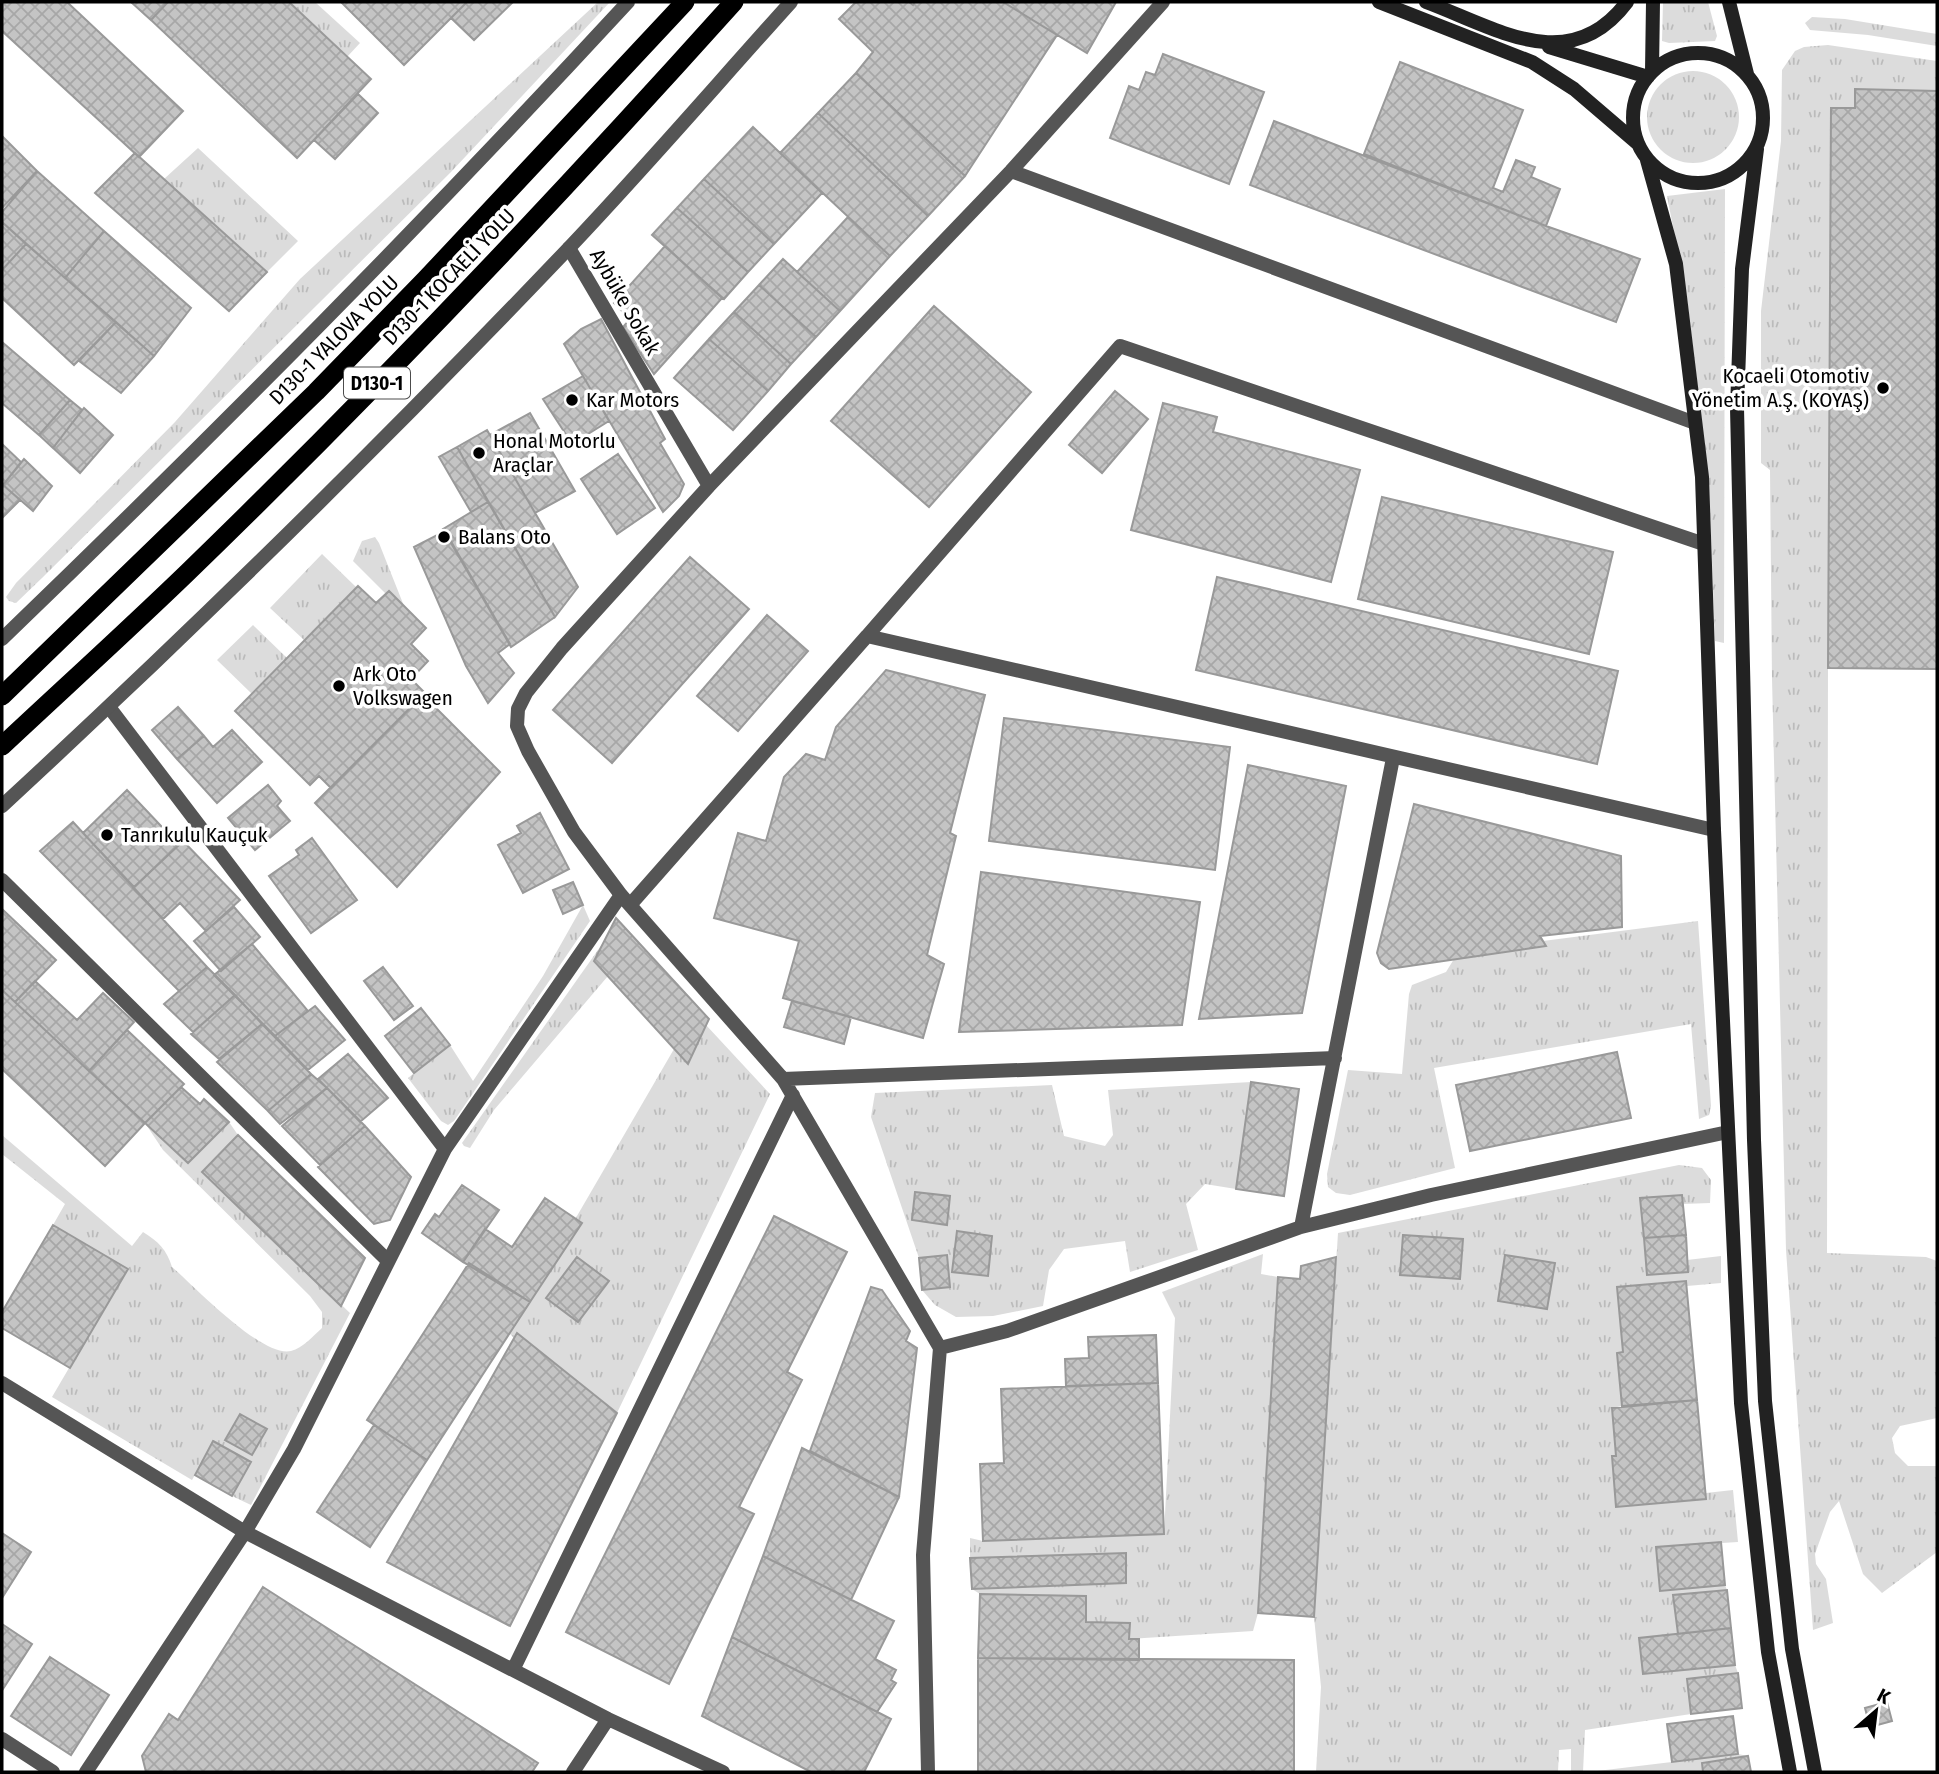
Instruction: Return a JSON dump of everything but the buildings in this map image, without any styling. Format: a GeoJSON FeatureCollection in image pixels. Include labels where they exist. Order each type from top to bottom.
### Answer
{"type":"FeatureCollection","features":[{"type":"Feature","properties":{"kind":"highway","name":"D130-1 YALOVA YOLU"},"geometry":{"type":"LineString","coordinates":[[2,695],[316,392],[425,280],[685,2]]}},
{"type":"Feature","properties":{"kind":"highway","name":"D130-1 KOCAELİ YOLU"},"geometry":{"type":"LineString","coordinates":[[2,746],[187,573],[436,324],[584,168],[734,2]]}},
{"type":"Feature","properties":{"kind":"main road"},"geometry":{"type":"LineString","coordinates":[[1379,2],[1542,68],[1574,89],[1637,143]]}},
{"type":"Feature","properties":{"kind":"main road"},"geometry":{"type":"LineString","coordinates":[[1426,2],[1536,44],[1650,74]]}},
{"type":"Feature","properties":{"kind":"main road"},"geometry":{"type":"LineString","coordinates":[[1536,44],[1581,40],[1613,18],[1627,2]]}},
{"type":"Feature","properties":{"kind":"main road"},"geometry":{"type":"LineString","coordinates":[[1653,2],[1650,74],[1634,105],[1633,124],[1637,143],[1647,160],[1676,264],[1702,477],[1714,830],[1741,1403],[1768,1652],[1790,1772]]}},
{"type":"Feature","properties":{"kind":"main road"},"geometry":{"type":"LineString","coordinates":[[1729,2],[1747,74]]}},
{"type":"Feature","properties":{"kind":"main road"},"geometry":{"type":"LineString","coordinates":[[1650,74],[1670,59],[1690,53],[1711,54],[1731,61],[1747,74],[1758,91],[1764,110],[1764,130],[1758,149],[1742,269],[1737,408],[1754,1140],[1765,1401],[1792,1649],[1815,1772]]}},
{"type":"Feature","properties":{"kind":"main road"},"geometry":{"type":"LineString","coordinates":[[1647,160],[1674,179],[1684,183],[1706,184],[1726,178],[1744,166],[1758,149]]}},
{"type":"Feature","properties":{"kind":"street"},"geometry":{"type":"LineString","coordinates":[[2,639],[325,323],[467,176],[628,2]]}},
{"type":"Feature","properties":{"kind":"street"},"geometry":{"type":"LineString","coordinates":[[2,806],[315,508],[569,248],[791,2]]}},
{"type":"Feature","properties":{"kind":"street"},"geometry":{"type":"LineString","coordinates":[[929,1772],[923,1555],[940,1348],[783,1079],[625,900],[574,832],[528,751],[517,726],[518,709],[532,684],[562,648],[709,486],[1011,171],[1163,2]]}},
{"type":"Feature","properties":{"kind":"street"},"geometry":{"type":"LineString","coordinates":[[1011,171],[1695,423]]}},
{"type":"Feature","properties":{"kind":"street","name":"Aybüke Sokak"},"geometry":{"type":"LineString","coordinates":[[569,248],[709,486]]}},
{"type":"Feature","properties":{"kind":"street"},"geometry":{"type":"LineString","coordinates":[[86,1772],[245,1532],[294,1449],[445,1149],[625,900],[867,636],[1120,346],[1704,544]]}},
{"type":"Feature","properties":{"kind":"street"},"geometry":{"type":"LineString","coordinates":[[867,636],[1714,830]]}},
{"type":"Feature","properties":{"kind":"street"},"geometry":{"type":"LineString","coordinates":[[109,707],[445,1149]]}},
{"type":"Feature","properties":{"kind":"street"},"geometry":{"type":"LineString","coordinates":[[1301,1227],[1393,758]]}},
{"type":"Feature","properties":{"kind":"street"},"geometry":{"type":"LineString","coordinates":[[2,880],[388,1261]]}},
{"type":"Feature","properties":{"kind":"street"},"geometry":{"type":"LineString","coordinates":[[783,1079],[1335,1058]]}},
{"type":"Feature","properties":{"kind":"street"},"geometry":{"type":"LineString","coordinates":[[513,1670],[793,1095]]}},
{"type":"Feature","properties":{"kind":"street"},"geometry":{"type":"LineString","coordinates":[[940,1348],[1007,1331],[1301,1227],[1431,1195],[1728,1132]]}},
{"type":"Feature","properties":{"kind":"street"},"geometry":{"type":"LineString","coordinates":[[2,1383],[245,1532],[608,1718],[723,1772]]}},
{"type":"Feature","properties":{"kind":"street"},"geometry":{"type":"LineString","coordinates":[[573,1772],[608,1718]]}},
{"type":"Feature","properties":{"kind":"street"},"geometry":{"type":"LineString","coordinates":[[2,1739],[53,1772]]}},
{"type":"Feature","properties":{"kind":"green space"},"geometry":{"type":"Polygon","coordinates":[[[289,2],[315,2],[360,43],[347,57],[289,2]]]}},
{"type":"Feature","properties":{"kind":"green space"},"geometry":{"type":"Polygon","coordinates":[[[598,2],[610,2],[451,172],[42,578],[16,603],[9,601],[6,597],[16,583],[175,422],[300,279],[598,2]]]}},
{"type":"Feature","properties":{"kind":"green space"},"geometry":{"type":"Polygon","coordinates":[[[1663,2],[1708,2],[1717,36],[1715,41],[1662,41],[1663,2]]]}},
{"type":"Feature","properties":{"kind":"green space"},"geometry":{"type":"Polygon","coordinates":[[[1812,17],[1845,19],[1937,34],[1937,46],[1868,35],[1810,30],[1805,23],[1812,17]]]}},
{"type":"Feature","properties":{"kind":"green space"},"geometry":{"type":"Polygon","coordinates":[[[1828,45],[1937,61],[1937,91],[1855,90],[1828,668],[1827,1253],[1926,1257],[1937,1261],[1937,1418],[1900,1426],[1892,1438],[1895,1453],[1908,1466],[1937,1466],[1937,1552],[1882,1593],[1863,1574],[1839,1501],[1830,1512],[1815,1554],[1816,1564],[1826,1579],[1833,1623],[1813,1630],[1786,1250],[1772,679],[1770,470],[1761,463],[1761,311],[1781,141],[1782,70],[1795,51],[1804,47],[1828,45]]]}},
{"type":"Feature","properties":{"kind":"green space"},"geometry":{"type":"Polygon","coordinates":[[[1693,71],[1711,75],[1725,85],[1735,99],[1739,117],[1735,135],[1725,149],[1711,159],[1693,163],[1675,159],[1661,149],[1651,135],[1647,117],[1651,99],[1661,85],[1675,75],[1693,71]]]}},
{"type":"Feature","properties":{"kind":"green space"},"geometry":{"type":"Polygon","coordinates":[[[198,148],[298,241],[267,272],[164,179],[198,148]]]}},
{"type":"Feature","properties":{"kind":"green space"},"geometry":{"type":"Polygon","coordinates":[[[1725,189],[1724,643],[1715,641],[1709,483],[1687,298],[1667,196],[1725,189]]]}},
{"type":"Feature","properties":{"kind":"green space"},"geometry":{"type":"Polygon","coordinates":[[[375,537],[404,606],[389,591],[386,594],[353,561],[362,541],[375,537]]]}},
{"type":"Feature","properties":{"kind":"green space"},"geometry":{"type":"Polygon","coordinates":[[[322,554],[356,587],[304,640],[270,608],[322,554]]]}},
{"type":"Feature","properties":{"kind":"green space"},"geometry":{"type":"Polygon","coordinates":[[[253,625],[287,658],[252,694],[217,660],[253,625]]]}},
{"type":"Feature","properties":{"kind":"green space"},"geometry":{"type":"Polygon","coordinates":[[[583,905],[590,921],[454,1121],[448,1125],[441,1121],[408,1078],[450,1045],[473,1081],[543,976],[583,905]]]}},
{"type":"Feature","properties":{"kind":"green space"},"geometry":{"type":"Polygon","coordinates":[[[1698,921],[1711,1106],[1709,1115],[1699,1119],[1691,1024],[1434,1068],[1455,1168],[1350,1195],[1336,1193],[1328,1187],[1327,1174],[1348,1070],[1402,1074],[1412,985],[1446,972],[1454,959],[1545,946],[1543,941],[1698,921]]]}},
{"type":"Feature","properties":{"kind":"green space"},"geometry":{"type":"Polygon","coordinates":[[[605,940],[594,961],[608,976],[494,1110],[470,1148],[464,1146],[462,1143],[605,940]]]}},
{"type":"Feature","properties":{"kind":"green space"},"geometry":{"type":"Polygon","coordinates":[[[706,1025],[770,1094],[617,1413],[517,1333],[514,1338],[509,1333],[674,1049],[688,1063],[706,1025]]]}},
{"type":"Feature","properties":{"kind":"green space"},"geometry":{"type":"Polygon","coordinates":[[[1251,1082],[1236,1189],[1205,1184],[1186,1204],[1198,1250],[1130,1272],[1125,1241],[1064,1249],[1049,1270],[1043,1306],[993,1316],[956,1317],[935,1305],[922,1290],[919,1258],[871,1117],[875,1093],[1052,1085],[1064,1136],[1105,1146],[1113,1135],[1108,1090],[1251,1082]]]}},
{"type":"Feature","properties":{"kind":"green space"},"geometry":{"type":"Polygon","coordinates":[[[229,1122],[238,1135],[202,1173],[350,1313],[251,1505],[232,1496],[251,1462],[214,1442],[192,1480],[52,1397],[127,1269],[53,1225],[65,1204],[2,1154],[2,1135],[132,1246],[143,1232],[153,1239],[165,1251],[172,1267],[246,1333],[278,1350],[291,1351],[304,1345],[322,1328],[322,1312],[310,1296],[163,1150],[145,1123],[229,1122]]]}},
{"type":"Feature","properties":{"kind":"green space"},"geometry":{"type":"Polygon","coordinates":[[[1679,1165],[1702,1168],[1711,1180],[1710,1203],[1683,1204],[1682,1195],[1640,1198],[1647,1275],[1688,1272],[1687,1260],[1721,1256],[1721,1283],[1687,1286],[1686,1281],[1617,1287],[1623,1352],[1617,1353],[1622,1406],[1612,1408],[1616,1507],[1706,1499],[1706,1493],[1733,1490],[1738,1542],[1657,1547],[1660,1590],[1725,1585],[1727,1590],[1674,1595],[1678,1634],[1639,1638],[1643,1674],[1735,1665],[1738,1673],[1687,1679],[1691,1714],[1585,1730],[1583,1772],[1571,1772],[1571,1749],[1559,1750],[1558,1772],[1316,1772],[1321,1687],[1314,1617],[1338,1233],[1679,1165]]]}},
{"type":"Feature","properties":{"kind":"green space"},"geometry":{"type":"Polygon","coordinates":[[[1263,1254],[1261,1274],[1278,1277],[1258,1613],[1253,1631],[1129,1639],[1129,1623],[1086,1622],[1086,1596],[980,1594],[972,1589],[1126,1583],[1125,1553],[970,1558],[970,1538],[983,1541],[1164,1534],[1175,1318],[1162,1292],[1263,1254]]]}},
{"type":"Feature","properties":{"kind":"green space"},"geometry":{"type":"Polygon","coordinates":[[[1738,1754],[1748,1756],[1702,1763],[1703,1772],[1589,1772],[1738,1754]]]}},
{"type":"Feature","properties":{"kind":"place","name":"Kocaeli Otomotiv Yönetim A.Ş. (KOYAŞ)"},"geometry":{"type":"Point","coordinates":[1883,388]}},
{"type":"Feature","properties":{"kind":"place","name":"Kar Motors"},"geometry":{"type":"Point","coordinates":[572,400]}},
{"type":"Feature","properties":{"kind":"place","name":"Honal Motorlu Araçlar"},"geometry":{"type":"Point","coordinates":[479,453]}},
{"type":"Feature","properties":{"kind":"place","name":"Balans Oto"},"geometry":{"type":"Point","coordinates":[444,537]}},
{"type":"Feature","properties":{"kind":"place","name":"Ark Oto Volkswagen"},"geometry":{"type":"Point","coordinates":[339,686]}},
{"type":"Feature","properties":{"kind":"place","name":"Tanrıkulu Kauçuk"},"geometry":{"type":"Point","coordinates":[107,835]}}]}
